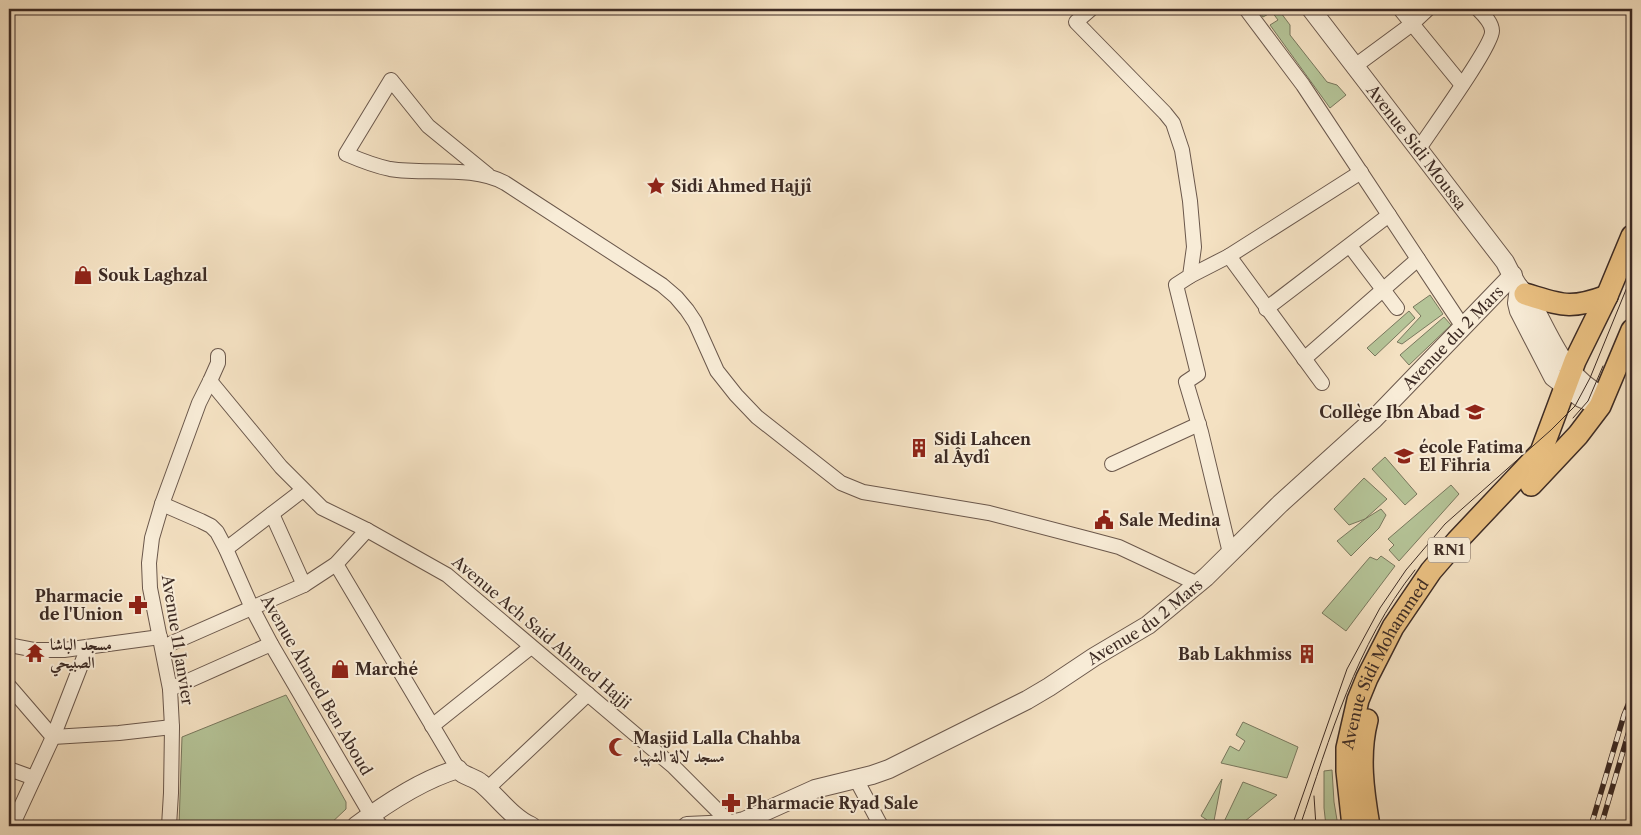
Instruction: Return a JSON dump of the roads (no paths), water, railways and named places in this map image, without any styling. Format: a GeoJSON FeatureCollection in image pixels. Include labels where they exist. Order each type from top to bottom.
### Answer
{"type":"FeatureCollection","features":[{"type":"Feature","properties":{"kind":"main road","name":"Avenue Sidi Mohammed"},"geometry":{"type":"LineString","coordinates":[[1353,826],[1347,771],[1347,748],[1358,700],[1366,678],[1393,627],[1431,571],[1541,452],[1549,436],[1563,379],[1607,296],[1632,236]]}},
{"type":"Feature","properties":{"kind":"main road"},"geometry":{"type":"LineString","coordinates":[[1519,285],[1566,305],[1586,304],[1607,296]]}},
{"type":"Feature","properties":{"kind":"main road","name":"Avenue Sidi Mohammed"},"geometry":{"type":"LineString","coordinates":[[1369,826],[1362,775],[1364,733],[1378,686],[1402,636],[1420,607],[1467,550],[1553,462],[1587,424],[1602,402],[1632,330]]}},
{"type":"Feature","properties":{"kind":"street"},"geometry":{"type":"LineString","coordinates":[[1091,9],[1076,22],[1173,123],[1182,150],[1190,201],[1194,247],[1190,276]]}},
{"type":"Feature","properties":{"kind":"street"},"geometry":{"type":"LineString","coordinates":[[1246,9],[1303,86],[1463,327]]}},
{"type":"Feature","properties":{"kind":"street","name":"Avenue Sidi Moussa"},"geometry":{"type":"LineString","coordinates":[[1311,9],[1519,285],[1559,354],[1563,379],[1586,387],[1602,402]]}},
{"type":"Feature","properties":{"kind":"street"},"geometry":{"type":"LineString","coordinates":[[1400,9],[1462,86]]}},
{"type":"Feature","properties":{"kind":"street"},"geometry":{"type":"LineString","coordinates":[[1355,66],[1412,24],[1428,9]]}},
{"type":"Feature","properties":{"kind":"street"},"geometry":{"type":"LineString","coordinates":[[1418,150],[1492,38],[1492,26],[1478,9]]}},
{"type":"Feature","properties":{"kind":"street"},"geometry":{"type":"LineString","coordinates":[[488,175],[390,169],[346,154],[391,80],[428,126],[488,175],[505,183],[662,285],[676,297],[695,322],[717,371],[726,383],[757,417],[841,483],[863,492],[990,513],[1089,539],[1119,548],[1198,584]]}},
{"type":"Feature","properties":{"kind":"street"},"geometry":{"type":"LineString","coordinates":[[1230,553],[1199,424],[1186,382],[1198,374],[1184,324],[1176,285],[1229,256],[1360,172]]}},
{"type":"Feature","properties":{"kind":"street"},"geometry":{"type":"LineString","coordinates":[[1266,309],[1389,216]]}},
{"type":"Feature","properties":{"kind":"street"},"geometry":{"type":"LineString","coordinates":[[1350,246],[1397,308]]}},
{"type":"Feature","properties":{"kind":"street"},"geometry":{"type":"LineString","coordinates":[[1229,256],[1322,383]]}},
{"type":"Feature","properties":{"kind":"street"},"geometry":{"type":"LineString","coordinates":[[1304,359],[1418,259]]}},
{"type":"Feature","properties":{"kind":"street","name":"Avenue du 2 Mars"},"geometry":{"type":"LineString","coordinates":[[687,826],[732,825],[815,789],[889,769],[1049,688],[1094,656],[1148,625],[1198,584],[1280,504],[1374,419],[1463,327],[1519,285]]}},
{"type":"Feature","properties":{"kind":"street","name":"Avenue 11 Janvier"},"geometry":{"type":"LineString","coordinates":[[169,826],[172,727],[170,689],[150,588],[149,563],[152,538],[162,504],[199,403],[218,363],[218,356]]}},
{"type":"Feature","properties":{"kind":"street","name":"Avenue Ach Said Ahmed Hajji"},"geometry":{"type":"LineString","coordinates":[[210,381],[281,467],[328,512],[367,530],[447,575],[674,767],[732,825]]}},
{"type":"Feature","properties":{"kind":"street"},"geometry":{"type":"LineString","coordinates":[[1112,464],[1199,424]]}},
{"type":"Feature","properties":{"kind":"street"},"geometry":{"type":"LineString","coordinates":[[226,549],[303,490]]}},
{"type":"Feature","properties":{"kind":"street","name":"Avenue Ahmed Ben Aboud"},"geometry":{"type":"LineString","coordinates":[[162,504],[211,526],[217,532],[271,644],[376,820]]}},
{"type":"Feature","properties":{"kind":"street"},"geometry":{"type":"LineString","coordinates":[[272,514],[304,585]]}},
{"type":"Feature","properties":{"kind":"street"},"geometry":{"type":"LineString","coordinates":[[9,645],[46,650],[162,642],[252,608],[304,585],[336,564],[367,530]]}},
{"type":"Feature","properties":{"kind":"street"},"geometry":{"type":"LineString","coordinates":[[336,564],[460,773],[470,776],[521,820],[531,826]]}},
{"type":"Feature","properties":{"kind":"street"},"geometry":{"type":"LineString","coordinates":[[170,689],[271,644]]}},
{"type":"Feature","properties":{"kind":"street"},"geometry":{"type":"LineString","coordinates":[[12,826],[88,648]]}},
{"type":"Feature","properties":{"kind":"street"},"geometry":{"type":"LineString","coordinates":[[432,726],[532,648]]}},
{"type":"Feature","properties":{"kind":"street"},"geometry":{"type":"LineString","coordinates":[[9,686],[52,736]]}},
{"type":"Feature","properties":{"kind":"street"},"geometry":{"type":"LineString","coordinates":[[487,789],[588,694]]}},
{"type":"Feature","properties":{"kind":"street"},"geometry":{"type":"LineString","coordinates":[[52,736],[119,733],[172,727]]}},
{"type":"Feature","properties":{"kind":"street"},"geometry":{"type":"LineString","coordinates":[[9,769],[34,778]]}},
{"type":"Feature","properties":{"kind":"street"},"geometry":{"type":"LineString","coordinates":[[356,826],[376,820],[433,779],[458,769]]}},
{"type":"Feature","properties":{"kind":"street"},"geometry":{"type":"LineString","coordinates":[[856,779],[881,826]]}},
{"type":"Feature","properties":{"kind":"tram line"},"geometry":{"type":"LineString","coordinates":[[1292,826],[1347,669],[1380,608],[1406,570],[1445,524],[1551,430],[1575,406],[1590,378],[1632,275]]}},
{"type":"Feature","properties":{"kind":"tram line"},"geometry":{"type":"LineString","coordinates":[[1573,418],[1588,401],[1603,366]]}},
{"type":"Feature","properties":{"kind":"tram line"},"geometry":{"type":"LineString","coordinates":[[1300,826],[1334,726],[1361,660],[1376,629],[1394,599],[1415,570]]}},
{"type":"Feature","properties":{"kind":"tram line"},"geometry":{"type":"LineString","coordinates":[[1314,796],[1316,826]]}},
{"type":"Feature","properties":{"kind":"railway"},"geometry":{"type":"LineString","coordinates":[[1591,826],[1624,715],[1632,695]]}},
{"type":"Feature","properties":{"kind":"railway"},"geometry":{"type":"LineString","coordinates":[[1601,826],[1632,721]]}},
{"type":"Feature","properties":{"kind":"place","name":"Sidi Ahmed Hajjî"},"geometry":{"type":"Point","coordinates":[656,186]}},
{"type":"Feature","properties":{"kind":"place","name":"Souk Laghzal"},"geometry":{"type":"Point","coordinates":[83,275]}},
{"type":"Feature","properties":{"kind":"place","name":"Collège Ibn Abad"},"geometry":{"type":"Point","coordinates":[1475,412]}},
{"type":"Feature","properties":{"kind":"place","name":"Sidi Lahcen al Âydî"},"geometry":{"type":"Point","coordinates":[919,448]}},
{"type":"Feature","properties":{"kind":"place","name":"école Fatima El Fihria"},"geometry":{"type":"Point","coordinates":[1404,456]}},
{"type":"Feature","properties":{"kind":"place","name":"Sale Medina"},"geometry":{"type":"Point","coordinates":[1104,520]}},
{"type":"Feature","properties":{"kind":"place","name":"Pharmacie de l'Union"},"geometry":{"type":"Point","coordinates":[138,605]}},
{"type":"Feature","properties":{"kind":"place","name":"مسجد الباشا الصبيحي"},"geometry":{"type":"Point","coordinates":[35,653]}},
{"type":"Feature","properties":{"kind":"place","name":"Bab Lakhmiss"},"geometry":{"type":"Point","coordinates":[1307,654]}},
{"type":"Feature","properties":{"kind":"place","name":"Marché"},"geometry":{"type":"Point","coordinates":[340,669]}},
{"type":"Feature","properties":{"kind":"place","name":"Masjid Lalla Chahba مسجد لالة الشهباء"},"geometry":{"type":"Point","coordinates":[618,747]}},
{"type":"Feature","properties":{"kind":"place","name":"Pharmacie Ryad Sale"},"geometry":{"type":"Point","coordinates":[731,803]}}]}
